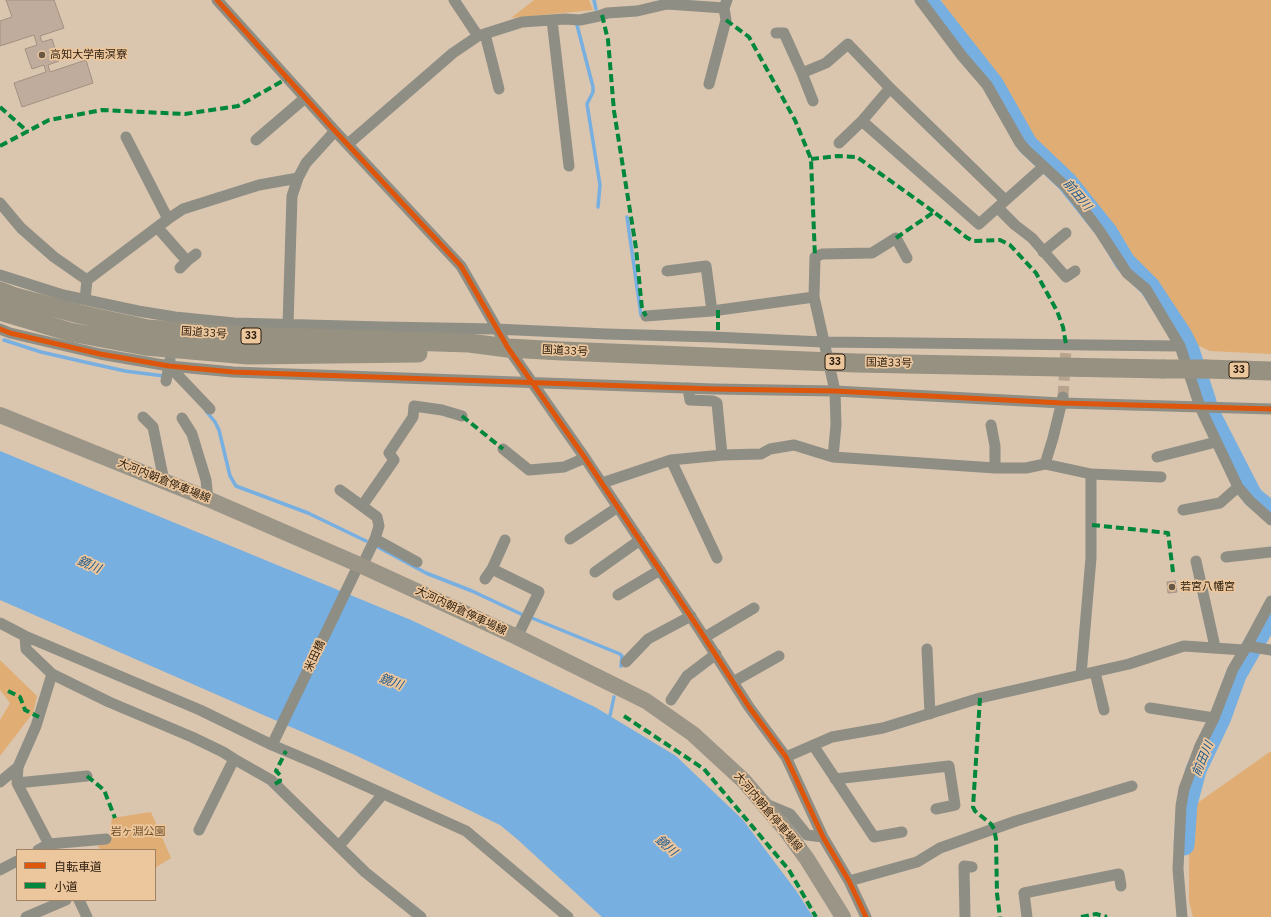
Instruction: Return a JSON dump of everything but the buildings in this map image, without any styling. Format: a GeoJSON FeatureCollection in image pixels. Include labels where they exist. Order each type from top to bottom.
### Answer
{"type":"FeatureCollection","features":[{"type":"Feature","properties":{"kind":"highway","name":"国道33号"},"geometry":{"type":"LineString","coordinates":[[0,291],[15,297],[148,329],[172,341]]}},
{"type":"Feature","properties":{"kind":"highway","name":"国道33号"},"geometry":{"type":"LineString","coordinates":[[0,311],[70,332],[128,344],[247,336],[469,343],[508,348],[562,351],[828,361],[1271,371]]}},
{"type":"Feature","properties":{"kind":"main road","name":"大河内朝倉停車場線"},"geometry":{"type":"LineString","coordinates":[[0,414],[208,499],[358,568],[517,637],[646,701],[694,734],[744,781],[785,829],[807,859],[843,917]]}},
{"type":"Feature","properties":{"kind":"street"},"geometry":{"type":"LineString","coordinates":[[217,0],[336,132],[461,266],[508,348],[602,483],[716,654],[749,707],[786,757],[823,837],[849,881],[866,917]]}},
{"type":"Feature","properties":{"kind":"street"},"geometry":{"type":"LineString","coordinates":[[454,0],[481,35],[499,89]]}},
{"type":"Feature","properties":{"kind":"street"},"geometry":{"type":"LineString","coordinates":[[648,0],[648,3],[662,0]]}},
{"type":"Feature","properties":{"kind":"street"},"geometry":{"type":"LineString","coordinates":[[687,0],[726,4]]}},
{"type":"Feature","properties":{"kind":"street"},"geometry":{"type":"LineString","coordinates":[[920,0],[962,56],[987,84],[1020,143],[1074,197],[1099,230],[1127,273],[1146,289],[1180,346],[1200,407],[1238,487],[1250,501],[1271,520]]}},
{"type":"Feature","properties":{"kind":"street"},"geometry":{"type":"LineString","coordinates":[[348,144],[452,53],[481,35],[522,22],[580,20],[607,13],[637,11],[667,4],[726,4]]}},
{"type":"Feature","properties":{"kind":"street"},"geometry":{"type":"LineString","coordinates":[[708,84],[726,20],[726,4]]}},
{"type":"Feature","properties":{"kind":"street"},"geometry":{"type":"LineString","coordinates":[[552,20],[569,166]]}},
{"type":"Feature","properties":{"kind":"street"},"geometry":{"type":"LineString","coordinates":[[776,33],[784,33],[813,101]]}},
{"type":"Feature","properties":{"kind":"street"},"geometry":{"type":"LineString","coordinates":[[802,73],[826,63],[848,44],[1001,204],[1015,225],[1032,238],[1066,278],[1075,271]]}},
{"type":"Feature","properties":{"kind":"street"},"geometry":{"type":"LineString","coordinates":[[839,144],[862,121],[890,88]]}},
{"type":"Feature","properties":{"kind":"street"},"geometry":{"type":"LineString","coordinates":[[256,140],[306,98]]}},
{"type":"Feature","properties":{"kind":"street"},"geometry":{"type":"LineString","coordinates":[[862,121],[979,224],[1043,167]]}},
{"type":"Feature","properties":{"kind":"street"},"geometry":{"type":"LineString","coordinates":[[288,325],[292,196],[298,178],[306,163],[336,132]]}},
{"type":"Feature","properties":{"kind":"street"},"geometry":{"type":"LineString","coordinates":[[126,137],[168,219]]}},
{"type":"Feature","properties":{"kind":"street"},"geometry":{"type":"LineString","coordinates":[[85,300],[87,280],[183,209],[258,185],[298,178]]}},
{"type":"Feature","properties":{"kind":"street"},"geometry":{"type":"LineString","coordinates":[[0,203],[22,228],[54,257],[87,280]]}},
{"type":"Feature","properties":{"kind":"street"},"geometry":{"type":"LineString","coordinates":[[157,227],[188,261]]}},
{"type":"Feature","properties":{"kind":"street"},"geometry":{"type":"LineString","coordinates":[[1043,252],[1066,233]]}},
{"type":"Feature","properties":{"kind":"street"},"geometry":{"type":"LineString","coordinates":[[833,457],[836,424],[835,390],[814,297],[815,257],[822,254],[872,253],[896,238],[907,258]]}},
{"type":"Feature","properties":{"kind":"street"},"geometry":{"type":"LineString","coordinates":[[667,271],[706,266],[712,310]]}},
{"type":"Feature","properties":{"kind":"street"},"geometry":{"type":"LineString","coordinates":[[0,275],[85,300],[233,372],[688,388],[835,390],[1271,409]]}},
{"type":"Feature","properties":{"kind":"street"},"geometry":{"type":"LineString","coordinates":[[646,316],[712,310],[814,297]]}},
{"type":"Feature","properties":{"kind":"street"},"geometry":{"type":"LineString","coordinates":[[0,329],[10,333],[100,354],[172,341],[234,323],[496,329],[823,342],[1066,347],[1180,346]]}},
{"type":"Feature","properties":{"kind":"street"},"geometry":{"type":"LineString","coordinates":[[166,381],[172,341]]}},
{"type":"Feature","properties":{"kind":"street"},"geometry":{"type":"LineString","coordinates":[[172,341],[210,409]]}},
{"type":"Feature","properties":{"kind":"street"},"geometry":{"type":"LineString","coordinates":[[688,388],[690,400],[713,401],[717,403],[722,455]]}},
{"type":"Feature","properties":{"kind":"street"},"geometry":{"type":"LineString","coordinates":[[1045,464],[1063,400]]}},
{"type":"Feature","properties":{"kind":"street"},"geometry":{"type":"LineString","coordinates":[[340,490],[362,506],[394,460],[389,453],[413,417],[414,406],[442,410],[462,416]]}},
{"type":"Feature","properties":{"kind":"street"},"geometry":{"type":"LineString","coordinates":[[143,417],[153,427],[164,481]]}},
{"type":"Feature","properties":{"kind":"street"},"geometry":{"type":"LineString","coordinates":[[182,418],[192,434],[206,480],[208,499]]}},
{"type":"Feature","properties":{"kind":"street"},"geometry":{"type":"LineString","coordinates":[[991,424],[995,446],[995,468]]}},
{"type":"Feature","properties":{"kind":"street"},"geometry":{"type":"LineString","coordinates":[[1157,457],[1216,442]]}},
{"type":"Feature","properties":{"kind":"street"},"geometry":{"type":"LineString","coordinates":[[602,483],[671,460],[722,455],[761,454],[770,449],[794,445],[833,457],[995,468],[1026,468],[1045,464],[1091,474],[1161,477]]}},
{"type":"Feature","properties":{"kind":"street"},"geometry":{"type":"LineString","coordinates":[[503,449],[529,470],[564,467],[585,458]]}},
{"type":"Feature","properties":{"kind":"street"},"geometry":{"type":"LineString","coordinates":[[671,460],[717,558]]}},
{"type":"Feature","properties":{"kind":"street"},"geometry":{"type":"LineString","coordinates":[[1080,675],[1091,558],[1091,474]]}},
{"type":"Feature","properties":{"kind":"street"},"geometry":{"type":"LineString","coordinates":[[1183,510],[1220,503],[1238,487]]}},
{"type":"Feature","properties":{"kind":"street","name":"米田橋"},"geometry":{"type":"LineString","coordinates":[[274,741],[358,568],[375,539],[379,526],[377,517],[362,506]]}},
{"type":"Feature","properties":{"kind":"street"},"geometry":{"type":"LineString","coordinates":[[570,539],[618,507]]}},
{"type":"Feature","properties":{"kind":"street"},"geometry":{"type":"LineString","coordinates":[[375,539],[417,562]]}},
{"type":"Feature","properties":{"kind":"street"},"geometry":{"type":"LineString","coordinates":[[485,579],[492,569],[505,540]]}},
{"type":"Feature","properties":{"kind":"street"},"geometry":{"type":"LineString","coordinates":[[595,572],[640,540]]}},
{"type":"Feature","properties":{"kind":"street"},"geometry":{"type":"LineString","coordinates":[[1226,557],[1271,552]]}},
{"type":"Feature","properties":{"kind":"street"},"geometry":{"type":"LineString","coordinates":[[1196,561],[1215,647]]}},
{"type":"Feature","properties":{"kind":"street"},"geometry":{"type":"LineString","coordinates":[[492,569],[539,592],[517,637]]}},
{"type":"Feature","properties":{"kind":"street"},"geometry":{"type":"LineString","coordinates":[[618,595],[660,570]]}},
{"type":"Feature","properties":{"kind":"street"},"geometry":{"type":"LineString","coordinates":[[1182,917],[1178,869],[1181,806],[1184,789],[1189,774],[1214,718],[1226,684],[1233,669],[1249,648],[1271,601]]}},
{"type":"Feature","properties":{"kind":"street"},"geometry":{"type":"LineString","coordinates":[[705,638],[754,608]]}},
{"type":"Feature","properties":{"kind":"street"},"geometry":{"type":"LineString","coordinates":[[626,662],[648,639],[691,616]]}},
{"type":"Feature","properties":{"kind":"street"},"geometry":{"type":"LineString","coordinates":[[0,623],[25,636],[274,741],[317,764],[466,831],[568,917]]}},
{"type":"Feature","properties":{"kind":"street"},"geometry":{"type":"LineString","coordinates":[[25,636],[26,649],[52,674],[109,702],[224,752],[271,780],[365,872],[421,917]]}},
{"type":"Feature","properties":{"kind":"street"},"geometry":{"type":"LineString","coordinates":[[786,757],[832,737],[883,728],[980,698],[1129,664],[1184,646],[1271,650]]}},
{"type":"Feature","properties":{"kind":"street"},"geometry":{"type":"LineString","coordinates":[[927,649],[930,714]]}},
{"type":"Feature","properties":{"kind":"street"},"geometry":{"type":"LineString","coordinates":[[671,700],[687,676],[716,654]]}},
{"type":"Feature","properties":{"kind":"street"},"geometry":{"type":"LineString","coordinates":[[733,682],[778,656]]}},
{"type":"Feature","properties":{"kind":"street"},"geometry":{"type":"LineString","coordinates":[[1095,672],[1104,710]]}},
{"type":"Feature","properties":{"kind":"street"},"geometry":{"type":"LineString","coordinates":[[52,674],[36,726],[18,767],[17,783],[50,847],[106,839]]}},
{"type":"Feature","properties":{"kind":"street"},"geometry":{"type":"LineString","coordinates":[[1150,708],[1214,718]]}},
{"type":"Feature","properties":{"kind":"street"},"geometry":{"type":"LineString","coordinates":[[813,745],[874,837],[902,832]]}},
{"type":"Feature","properties":{"kind":"street"},"geometry":{"type":"LineString","coordinates":[[199,830],[234,759]]}},
{"type":"Feature","properties":{"kind":"street"},"geometry":{"type":"LineString","coordinates":[[835,778],[950,766],[955,805],[936,809]]}},
{"type":"Feature","properties":{"kind":"street"},"geometry":{"type":"LineString","coordinates":[[0,782],[18,767]]}},
{"type":"Feature","properties":{"kind":"street"},"geometry":{"type":"LineString","coordinates":[[17,783],[87,776]]}},
{"type":"Feature","properties":{"kind":"street"},"geometry":{"type":"LineString","coordinates":[[849,881],[917,862],[940,848],[1016,821],[1132,786]]}},
{"type":"Feature","properties":{"kind":"street"},"geometry":{"type":"LineString","coordinates":[[339,846],[383,794]]}},
{"type":"Feature","properties":{"kind":"street"},"geometry":{"type":"LineString","coordinates":[[763,804],[790,814],[807,835],[823,837]]}},
{"type":"Feature","properties":{"kind":"street"},"geometry":{"type":"LineString","coordinates":[[0,870],[16,862]]}},
{"type":"Feature","properties":{"kind":"street"},"geometry":{"type":"LineString","coordinates":[[965,917],[964,866],[972,867]]}},
{"type":"Feature","properties":{"kind":"street"},"geometry":{"type":"LineString","coordinates":[[1027,917],[1024,893],[1120,874],[1121,886]]}},
{"type":"Feature","properties":{"kind":"street"},"geometry":{"type":"LineString","coordinates":[[26,917],[64,901]]}},
{"type":"Feature","properties":{"kind":"street"},"geometry":{"type":"LineString","coordinates":[[82,901],[87,917]]}},
{"type":"Feature","properties":{"kind":"green space"},"geometry":{"type":"Polygon","coordinates":[[[534,0],[589,0],[593,10],[511,18],[534,0]]]}},
{"type":"Feature","properties":{"kind":"green space"},"geometry":{"type":"Polygon","coordinates":[[[941,0],[1271,0],[1271,354],[1210,351],[1195,344],[1182,323],[1152,284],[1129,263],[1119,241],[1073,180],[1050,161],[1006,102],[982,67],[941,0]]]}},
{"type":"Feature","properties":{"kind":"green space"},"geometry":{"type":"Polygon","coordinates":[[[0,660],[37,696],[33,713],[0,756],[0,720],[10,703],[0,690],[0,660]]]}},
{"type":"Feature","properties":{"kind":"green space"},"geometry":{"type":"Polygon","coordinates":[[[1271,751],[1271,917],[1193,917],[1189,901],[1189,809],[1271,751]]]}},
{"type":"Feature","properties":{"kind":"green space","name":"岩ヶ淵公園"},"geometry":{"type":"Polygon","coordinates":[[[151,812],[171,858],[156,867],[156,849],[100,849],[98,846],[109,838],[112,818],[151,812]]]}},
{"type":"Feature","properties":{"kind":"water","name":"鏡川"},"geometry":{"type":"Polygon","coordinates":[[[0,451],[411,620],[595,707],[676,756],[743,820],[797,892],[813,917],[602,917],[500,825],[355,755],[0,600],[0,451]]]}},
{"type":"Feature","properties":{"kind":"waterway"},"geometry":{"type":"LineString","coordinates":[[594,0],[596,9]]}},
{"type":"Feature","properties":{"kind":"waterway","name":"前田川"},"geometry":{"type":"LineString","coordinates":[[927,0],[993,84],[1027,144],[1067,182],[1107,232],[1125,262],[1150,287],[1181,334],[1189,350],[1206,402]]}},
{"type":"Feature","properties":{"kind":"waterway"},"geometry":{"type":"LineString","coordinates":[[577,25],[593,87],[593,92],[587,104],[600,185],[598,207]]}},
{"type":"Feature","properties":{"kind":"waterway"},"geometry":{"type":"LineString","coordinates":[[627,217],[641,315]]}},
{"type":"Feature","properties":{"kind":"waterway"},"geometry":{"type":"LineString","coordinates":[[4,340],[41,352],[89,363],[125,371],[164,376]]}},
{"type":"Feature","properties":{"kind":"waterway"},"geometry":{"type":"LineString","coordinates":[[206,411],[215,422],[219,430],[230,476],[236,486],[308,513],[366,541]]}},
{"type":"Feature","properties":{"kind":"waterway","name":"前田川"},"geometry":{"type":"LineString","coordinates":[[1211,416],[1253,497],[1271,512]]}},
{"type":"Feature","properties":{"kind":"waterway"},"geometry":{"type":"LineString","coordinates":[[376,546],[426,573],[472,591],[521,614]]}},
{"type":"Feature","properties":{"kind":"waterway","name":"前田川"},"geometry":{"type":"LineString","coordinates":[[1184,845],[1187,804],[1196,770],[1221,717],[1236,675],[1271,614]]}},
{"type":"Feature","properties":{"kind":"waterway"},"geometry":{"type":"LineString","coordinates":[[532,618],[620,654],[622,656],[621,666]]}},
{"type":"Feature","properties":{"kind":"waterway"},"geometry":{"type":"LineString","coordinates":[[609,720],[614,697]]}},
{"type":"Feature","properties":{"kind":"tunnel"},"geometry":{"type":"LineString","coordinates":[[1063,397],[1066,349]]}},
{"type":"Feature","properties":{"kind":"marked path"},"geometry":{"type":"LineString","coordinates":[[602,15],[608,40],[614,111],[636,248],[642,309],[646,316]]}},
{"type":"Feature","properties":{"kind":"marked path"},"geometry":{"type":"LineString","coordinates":[[726,20],[749,37],[795,120],[811,159],[815,257]]}},
{"type":"Feature","properties":{"kind":"marked path"},"geometry":{"type":"LineString","coordinates":[[0,146],[49,120],[102,110],[185,114],[238,106],[288,78]]}},
{"type":"Feature","properties":{"kind":"marked path"},"geometry":{"type":"LineString","coordinates":[[0,107],[28,132]]}},
{"type":"Feature","properties":{"kind":"marked path"},"geometry":{"type":"LineString","coordinates":[[811,159],[838,156],[857,157],[934,212]]}},
{"type":"Feature","properties":{"kind":"marked path"},"geometry":{"type":"LineString","coordinates":[[896,238],[934,212],[973,241],[1000,240],[1010,245],[1036,273],[1057,311],[1063,327],[1066,344]]}},
{"type":"Feature","properties":{"kind":"marked path"},"geometry":{"type":"LineString","coordinates":[[718,310],[718,330]]}},
{"type":"Feature","properties":{"kind":"marked path"},"geometry":{"type":"LineString","coordinates":[[462,416],[503,449]]}},
{"type":"Feature","properties":{"kind":"marked path"},"geometry":{"type":"LineString","coordinates":[[1092,525],[1168,533],[1173,572]]}},
{"type":"Feature","properties":{"kind":"marked path"},"geometry":{"type":"LineString","coordinates":[[8,691],[20,697],[25,710],[39,717]]}},
{"type":"Feature","properties":{"kind":"marked path"},"geometry":{"type":"LineString","coordinates":[[980,698],[973,807],[975,811],[991,824],[994,829],[996,839],[997,894],[1000,917]]}},
{"type":"Feature","properties":{"kind":"marked path"},"geometry":{"type":"LineString","coordinates":[[624,716],[704,769],[789,870],[816,917]]}},
{"type":"Feature","properties":{"kind":"marked path"},"geometry":{"type":"LineString","coordinates":[[275,784],[280,781],[280,775],[276,771],[286,751]]}},
{"type":"Feature","properties":{"kind":"marked path"},"geometry":{"type":"LineString","coordinates":[[87,776],[104,790],[115,818]]}},
{"type":"Feature","properties":{"kind":"marked path"},"geometry":{"type":"LineString","coordinates":[[1081,917],[1096,914],[1107,917]]}},
{"type":"Feature","properties":{"kind":"cycle path"},"geometry":{"type":"LineString","coordinates":[[217,0],[335,131],[461,266],[508,348],[585,458],[749,707],[786,757],[823,837],[849,881],[866,917]]}},
{"type":"Feature","properties":{"kind":"cycle path"},"geometry":{"type":"LineString","coordinates":[[0,329],[10,333],[100,354],[169,366],[233,372],[714,389],[835,391],[1062,403],[1271,409]]}},
{"type":"Feature","properties":{"kind":"place","name":"高知大学南溟寮"},"geometry":{"type":"Point","coordinates":[42,55]}},
{"type":"Feature","properties":{"kind":"place","name":"若宮八幡宮"},"geometry":{"type":"Point","coordinates":[1172,587]}}]}
